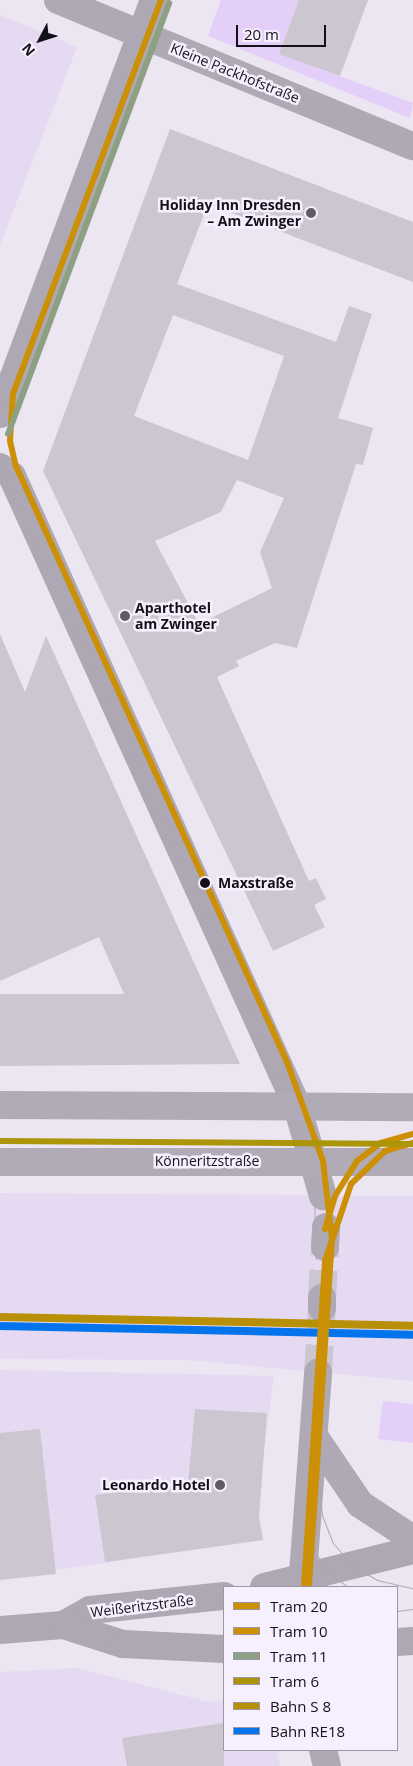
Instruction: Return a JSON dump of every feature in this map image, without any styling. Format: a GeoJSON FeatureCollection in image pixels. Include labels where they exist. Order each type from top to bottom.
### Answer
{"type":"FeatureCollection","features":[{"type":"Feature","properties":{"kind":"main road"},"geometry":{"type":"LineString","coordinates":[[0,1106],[413,1107]]}},
{"type":"Feature","properties":{"kind":"main road","name":"Könneritzstraße"},"geometry":{"type":"LineString","coordinates":[[0,1162],[413,1162]]}},
{"type":"Feature","properties":{"kind":"street","name":"Kleine Packhofstraße"},"geometry":{"type":"LineString","coordinates":[[58,0],[413,146]]}},
{"type":"Feature","properties":{"kind":"street"},"geometry":{"type":"LineString","coordinates":[[0,414],[154,0]]}},
{"type":"Feature","properties":{"kind":"street"},"geometry":{"type":"LineString","coordinates":[[0,467],[16,484],[298,1106],[315,1161],[323,1196]]}},
{"type":"Feature","properties":{"kind":"street"},"geometry":{"type":"LineString","coordinates":[[302,1583],[318,1373]]}},
{"type":"Feature","properties":{"kind":"street"},"geometry":{"type":"LineString","coordinates":[[314,1436],[360,1504],[413,1539]]}},
{"type":"Feature","properties":{"kind":"street"},"geometry":{"type":"LineString","coordinates":[[274,1586],[302,1583],[413,1550]]}},
{"type":"Feature","properties":{"kind":"street","name":"Weißeritzstraße"},"geometry":{"type":"LineString","coordinates":[[63,1625],[90,1610],[223,1596]]}},
{"type":"Feature","properties":{"kind":"street","name":"Weißeritzstraße"},"geometry":{"type":"LineString","coordinates":[[0,1630],[63,1625],[123,1644],[223,1649]]}},
{"type":"Feature","properties":{"kind":"street"},"geometry":{"type":"LineString","coordinates":[[398,1642],[413,1641]]}},
{"type":"Feature","properties":{"kind":"street"},"geometry":{"type":"LineString","coordinates":[[323,1751],[326,1766]]}},
{"type":"Feature","properties":{"kind":"shaded area"},"geometry":{"type":"Polygon","coordinates":[[[221,0],[299,0],[280,54],[413,103],[410,118],[208,36],[221,0]]]}},
{"type":"Feature","properties":{"kind":"shaded area"},"geometry":{"type":"Polygon","coordinates":[[[0,15],[77,47],[0,245],[0,15]]]}},
{"type":"Feature","properties":{"kind":"shaded area"},"geometry":{"type":"Polygon","coordinates":[[[0,1193],[413,1196],[413,1381],[188,1360],[0,1359],[0,1193]]]}},
{"type":"Feature","properties":{"kind":"shaded area"},"geometry":{"type":"Polygon","coordinates":[[[0,1370],[274,1376],[257,1503],[263,1540],[0,1578],[0,1370]]]}},
{"type":"Feature","properties":{"kind":"shaded area"},"geometry":{"type":"Polygon","coordinates":[[[383,1401],[413,1404],[413,1443],[378,1439],[383,1401]]]}},
{"type":"Feature","properties":{"kind":"shaded area"},"geometry":{"type":"Polygon","coordinates":[[[77,1668],[209,1702],[223,1700],[223,1751],[277,1751],[280,1766],[0,1766],[0,1672],[77,1668]]]}},
{"type":"Feature","properties":{"kind":"building"},"geometry":{"type":"Polygon","coordinates":[[[299,0],[368,0],[340,76],[279,54],[299,0]]]}},
{"type":"Feature","properties":{"kind":"building"},"geometry":{"type":"Polygon","coordinates":[[[170,129],[413,222],[413,282],[208,204],[177,284],[336,342],[349,306],[372,314],[338,418],[373,428],[363,465],[356,464],[297,648],[275,643],[236,661],[239,666],[217,677],[309,881],[316,878],[326,899],[314,905],[325,927],[273,951],[43,471],[170,129]],[[173,315],[134,416],[248,460],[284,356],[173,315]],[[237,480],[221,512],[155,541],[199,624],[272,588],[260,552],[284,498],[237,480]]]}},
{"type":"Feature","properties":{"kind":"building"},"geometry":{"type":"Polygon","coordinates":[[[0,634],[25,692],[46,636],[240,1064],[0,1066],[0,994],[124,994],[99,937],[0,981],[0,634]]]}},
{"type":"Feature","properties":{"kind":"building","name":"Leonardo Hotel"},"geometry":{"type":"Polygon","coordinates":[[[195,1409],[267,1413],[259,1517],[263,1540],[105,1562],[95,1495],[188,1484],[195,1409]]]}},
{"type":"Feature","properties":{"kind":"building"},"geometry":{"type":"Polygon","coordinates":[[[40,1429],[56,1574],[0,1580],[0,1433],[40,1429]]]}},
{"type":"Feature","properties":{"kind":"building"},"geometry":{"type":"Polygon","coordinates":[[[223,1723],[224,1766],[127,1766],[122,1738],[223,1723]]]}},
{"type":"Feature","properties":{"kind":"tunnel"},"geometry":{"type":"LineString","coordinates":[[322,1298],[325,1247]]}},
{"type":"Feature","properties":{"kind":"tunnel"},"geometry":{"type":"LineString","coordinates":[[318,1373],[322,1308]]}},
{"type":"Feature","properties":{"kind":"tram line","name":"20"},"geometry":{"type":"LineString","coordinates":[[161,0],[13,393],[10,441],[16,466],[287,1062],[323,1161],[332,1239],[309,1586]]}},
{"type":"Feature","properties":{"kind":"tram line","name":"11"},"geometry":{"type":"LineString","coordinates":[[8,434],[169,3]]}},
{"type":"Feature","properties":{"kind":"tram line"},"geometry":{"type":"LineString","coordinates":[[0,409],[5,389]]}},
{"type":"Feature","properties":{"kind":"tram line"},"geometry":{"type":"LineString","coordinates":[[0,456],[11,491],[290,1106],[314,1196],[316,1259]]}},
{"type":"Feature","properties":{"kind":"tram line","name":"20"},"geometry":{"type":"LineString","coordinates":[[325,1229],[335,1196],[357,1161],[381,1143],[413,1134]]}},
{"type":"Feature","properties":{"kind":"tram line","name":"6"},"geometry":{"type":"LineString","coordinates":[[0,1141],[413,1144]]}},
{"type":"Feature","properties":{"kind":"tram line","name":"10"},"geometry":{"type":"LineString","coordinates":[[304,1586],[325,1261],[351,1184],[385,1151],[413,1143]]}},
{"type":"Feature","properties":{"kind":"tram line"},"geometry":{"type":"LineString","coordinates":[[318,1474],[322,1515],[333,1543],[353,1566],[377,1580],[413,1588]]}},
{"type":"Feature","properties":{"kind":"tram line"},"geometry":{"type":"LineString","coordinates":[[302,1495],[317,1555],[328,1572],[347,1586]]}},
{"type":"Feature","properties":{"kind":"tram line"},"geometry":{"type":"LineString","coordinates":[[398,1611],[413,1609]]}},
{"type":"Feature","properties":{"kind":"transit line"},"geometry":{"type":"LineString","coordinates":[[0,1317],[413,1326]]}},
{"type":"Feature","properties":{"kind":"rail line","name":"RE18"},"geometry":{"type":"LineString","coordinates":[[0,1326],[413,1335]]}},
{"type":"Feature","properties":{"kind":"place","name":"Holiday Inn Dresden – Am Zwinger"},"geometry":{"type":"Point","coordinates":[311,213]}},
{"type":"Feature","properties":{"kind":"place","name":"Aparthotel am Zwinger"},"geometry":{"type":"Point","coordinates":[125,616]}},
{"type":"Feature","properties":{"kind":"place","name":"Maxstraße"},"geometry":{"type":"Point","coordinates":[205,883]}},
{"type":"Feature","properties":{"kind":"place","name":"Leonardo Hotel"},"geometry":{"type":"Point","coordinates":[220,1485]}}]}
